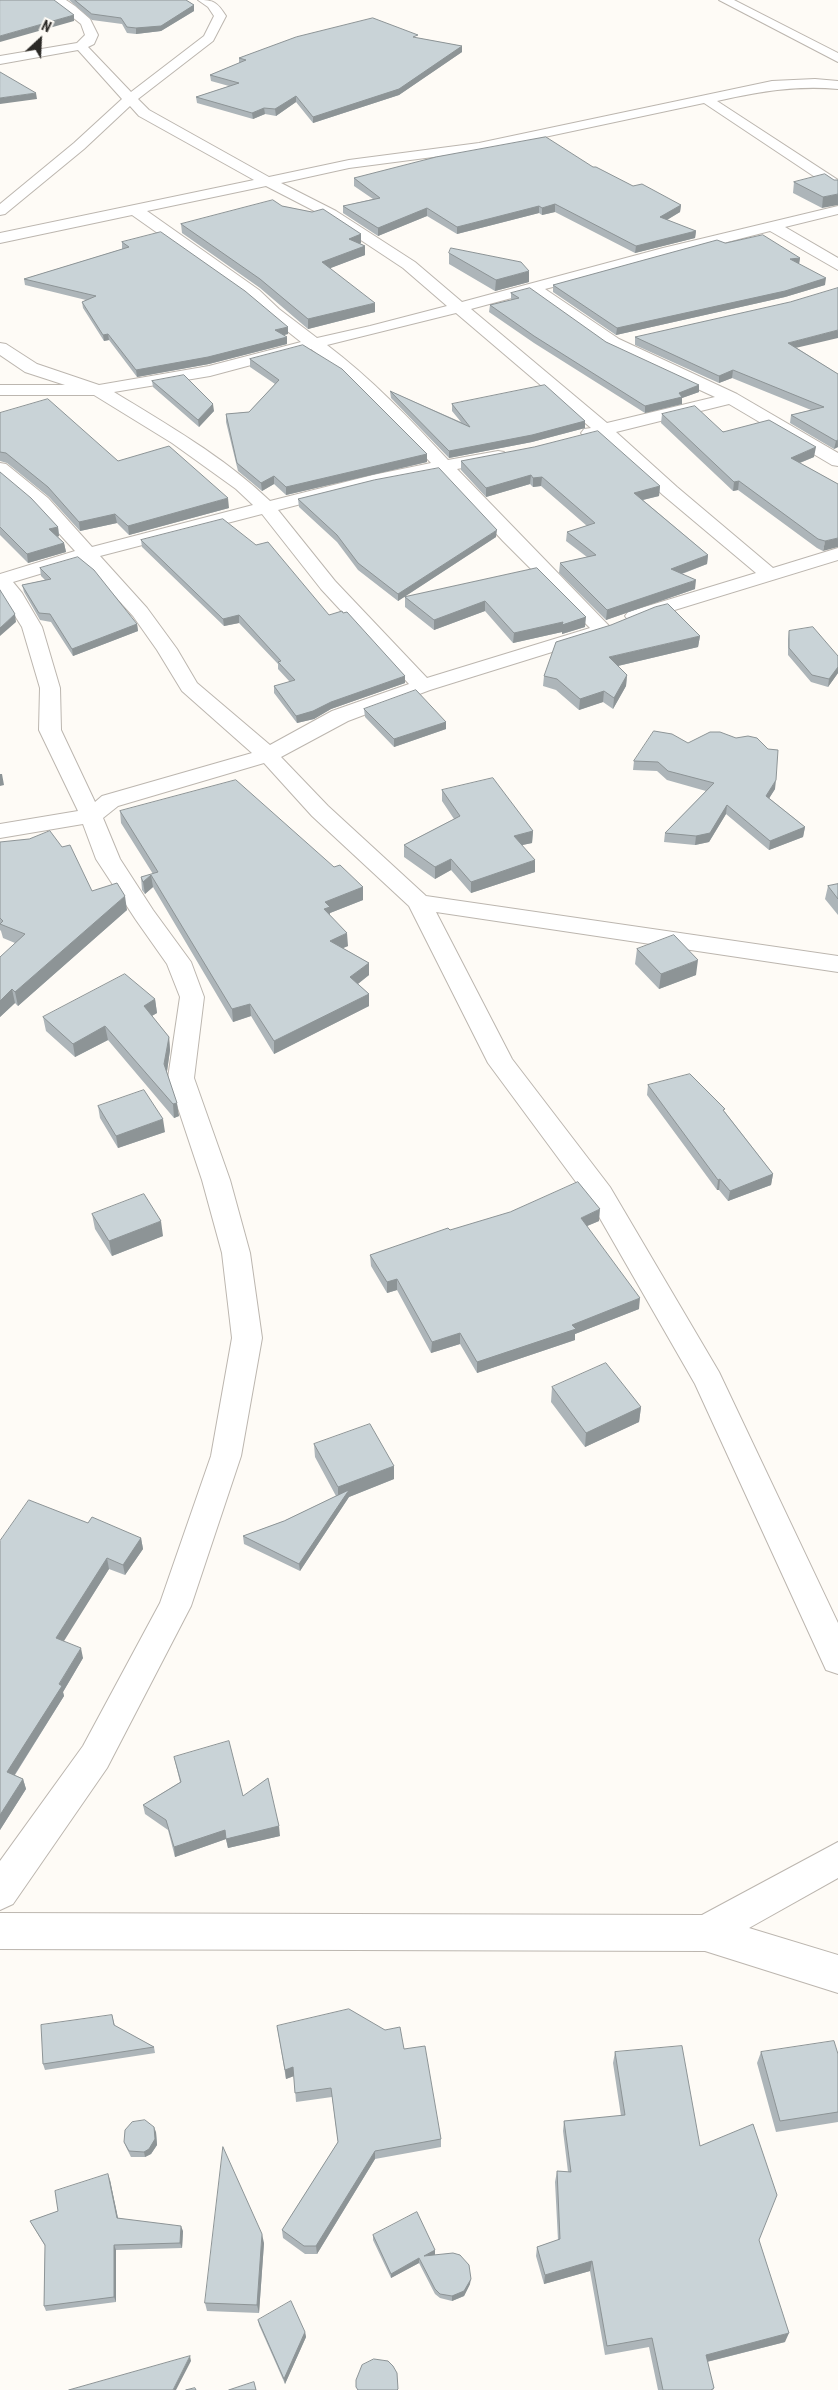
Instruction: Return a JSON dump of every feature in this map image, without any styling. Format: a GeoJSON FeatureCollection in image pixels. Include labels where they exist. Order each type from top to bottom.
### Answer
{"type":"FeatureCollection","features":[{"type":"Feature","properties":{"kind":"street"},"geometry":{"type":"LineString","coordinates":[[0,60],[89,43],[92,39],[91,31],[81,16],[57,0]]}},
{"type":"Feature","properties":{"kind":"street"},"geometry":{"type":"LineString","coordinates":[[0,211],[79,146],[130,99],[209,38],[220,16],[213,5],[204,0]]}},
{"type":"Feature","properties":{"kind":"street"},"geometry":{"type":"LineString","coordinates":[[725,0],[838,58]]}},
{"type":"Feature","properties":{"kind":"street"},"geometry":{"type":"LineString","coordinates":[[81,46],[144,113],[331,214],[409,264],[604,429],[670,491],[769,574]]}},
{"type":"Feature","properties":{"kind":"street"},"geometry":{"type":"LineString","coordinates":[[0,238],[348,164],[479,147],[772,85],[815,83],[838,85]]}},
{"type":"Feature","properties":{"kind":"street"},"geometry":{"type":"LineString","coordinates":[[706,99],[838,186]]}},
{"type":"Feature","properties":{"kind":"street"},"geometry":{"type":"LineString","coordinates":[[135,210],[253,293],[382,400],[442,466],[602,630]]}},
{"type":"Feature","properties":{"kind":"street"},"geometry":{"type":"LineString","coordinates":[[0,390],[98,390],[210,371],[459,308],[668,251],[774,227],[838,210]]}},
{"type":"Feature","properties":{"kind":"street"},"geometry":{"type":"LineString","coordinates":[[774,227],[838,265]]}},
{"type":"Feature","properties":{"kind":"street"},"geometry":{"type":"LineString","coordinates":[[531,287],[613,343],[731,398],[838,461]]}},
{"type":"Feature","properties":{"kind":"street"},"geometry":{"type":"LineString","coordinates":[[613,343],[640,337]]}},
{"type":"Feature","properties":{"kind":"street"},"geometry":{"type":"LineString","coordinates":[[0,348],[31,368],[98,390],[141,415],[243,485],[266,507],[328,585],[423,686]]}},
{"type":"Feature","properties":{"kind":"street"},"geometry":{"type":"LineString","coordinates":[[577,437],[731,398]]}},
{"type":"Feature","properties":{"kind":"street"},"geometry":{"type":"LineString","coordinates":[[0,1892],[95,1757],[174,1606],[226,1456],[247,1338],[236,1253],[216,1180],[181,1078],[192,997],[179,962],[144,915],[108,859],[92,816],[50,730],[50,688],[32,627],[12,593],[0,581],[89,553],[373,480],[515,452]]}},
{"type":"Feature","properties":{"kind":"street"},"geometry":{"type":"LineString","coordinates":[[0,468],[41,502],[89,553],[111,581],[140,612],[167,649],[189,687],[268,755],[320,811],[419,902],[501,1063],[600,1194],[708,1380],[838,1659]]}},
{"type":"Feature","properties":{"kind":"street"},"geometry":{"type":"LineString","coordinates":[[0,831],[92,816],[110,801],[268,755],[340,716],[423,686],[602,630],[646,612],[676,605],[769,574],[838,554]]}},
{"type":"Feature","properties":{"kind":"street"},"geometry":{"type":"LineString","coordinates":[[419,902],[838,964]]}},
{"type":"Feature","properties":{"kind":"street"},"geometry":{"type":"LineString","coordinates":[[705,1933],[838,1859]]}},
{"type":"Feature","properties":{"kind":"street"},"geometry":{"type":"LineString","coordinates":[[0,1931],[705,1933],[838,1974]]}},
{"type":"Feature","properties":{"kind":"building"},"geometry":{"type":"Polygon","coordinates":[[[0,0],[54,0],[74,15],[0,36],[0,0]]]}},
{"type":"Feature","properties":{"kind":"building"},"geometry":{"type":"Polygon","coordinates":[[[75,0],[186,0],[194,5],[161,26],[136,28],[127,27],[121,18],[92,14],[75,0]]]}},
{"type":"Feature","properties":{"kind":"building"},"geometry":{"type":"Polygon","coordinates":[[[373,18],[418,35],[413,37],[462,46],[399,89],[313,117],[296,96],[275,109],[264,108],[252,113],[196,97],[239,83],[210,75],[246,60],[239,58],[296,37],[373,18]]]}},
{"type":"Feature","properties":{"kind":"building"},"geometry":{"type":"Polygon","coordinates":[[[0,72],[36,93],[0,98],[0,72]]]}},
{"type":"Feature","properties":{"kind":"building"},"geometry":{"type":"Polygon","coordinates":[[[546,137],[593,167],[633,186],[642,184],[681,205],[660,217],[696,231],[636,246],[555,204],[542,208],[539,206],[457,227],[427,208],[378,228],[343,206],[380,198],[354,178],[436,157],[546,137]]]}},
{"type":"Feature","properties":{"kind":"building"},"geometry":{"type":"Polygon","coordinates":[[[825,174],[834,180],[838,180],[838,194],[823,197],[794,182],[825,174]]]}},
{"type":"Feature","properties":{"kind":"building"},"geometry":{"type":"Polygon","coordinates":[[[273,200],[282,206],[312,212],[323,209],[361,234],[349,239],[365,246],[322,262],[375,303],[308,319],[260,279],[181,224],[273,200]]]}},
{"type":"Feature","properties":{"kind":"building"},"geometry":{"type":"Polygon","coordinates":[[[161,232],[245,291],[288,327],[275,330],[287,337],[208,357],[136,370],[108,334],[103,335],[82,302],[96,296],[24,279],[129,247],[122,242],[161,232]]]}},
{"type":"Feature","properties":{"kind":"building"},"geometry":{"type":"Polygon","coordinates":[[[763,235],[800,258],[790,259],[826,278],[785,291],[617,328],[553,285],[717,240],[725,243],[763,235]]]}},
{"type":"Feature","properties":{"kind":"building"},"geometry":{"type":"Polygon","coordinates":[[[451,248],[521,262],[529,271],[496,280],[449,253],[451,248]]]}},
{"type":"Feature","properties":{"kind":"building"},"geometry":{"type":"Polygon","coordinates":[[[530,288],[606,342],[699,385],[679,393],[682,397],[645,406],[534,336],[490,305],[519,298],[511,293],[530,288]]]}},
{"type":"Feature","properties":{"kind":"building"},"geometry":{"type":"Polygon","coordinates":[[[838,288],[838,330],[788,343],[838,374],[838,440],[836,441],[791,415],[824,407],[733,370],[719,376],[635,337],[790,302],[838,288]]]}},
{"type":"Feature","properties":{"kind":"building"},"geometry":{"type":"Polygon","coordinates":[[[303,345],[342,369],[427,454],[286,487],[274,476],[261,483],[237,463],[226,414],[249,412],[279,380],[250,359],[303,345]]]}},
{"type":"Feature","properties":{"kind":"building"},"geometry":{"type":"Polygon","coordinates":[[[184,375],[213,404],[198,420],[152,381],[184,375]]]}},
{"type":"Feature","properties":{"kind":"building"},"geometry":{"type":"Polygon","coordinates":[[[545,385],[585,421],[532,435],[449,451],[390,391],[470,427],[452,404],[545,385]]]}},
{"type":"Feature","properties":{"kind":"building"},"geometry":{"type":"Polygon","coordinates":[[[48,399],[118,461],[169,446],[228,498],[128,526],[115,514],[79,522],[48,487],[6,453],[0,452],[0,413],[48,399]]]}},
{"type":"Feature","properties":{"kind":"building"},"geometry":{"type":"Polygon","coordinates":[[[695,406],[723,432],[769,420],[816,447],[791,458],[838,484],[838,538],[825,541],[818,539],[739,481],[734,482],[662,414],[695,406]]]}},
{"type":"Feature","properties":{"kind":"building"},"geometry":{"type":"Polygon","coordinates":[[[598,431],[660,486],[634,493],[708,555],[671,569],[696,580],[607,610],[560,563],[596,555],[567,532],[595,523],[542,477],[533,478],[531,475],[486,488],[461,461],[534,447],[598,431]]]}},
{"type":"Feature","properties":{"kind":"building"},"geometry":{"type":"Polygon","coordinates":[[[439,468],[497,530],[398,594],[358,563],[337,535],[298,499],[374,480],[439,468]]]}},
{"type":"Feature","properties":{"kind":"building"},"geometry":{"type":"Polygon","coordinates":[[[0,472],[31,498],[58,527],[49,529],[64,543],[27,554],[0,527],[0,472]]]}},
{"type":"Feature","properties":{"kind":"building"},"geometry":{"type":"Polygon","coordinates":[[[223,519],[256,545],[268,542],[329,615],[342,611],[343,613],[347,612],[405,676],[296,716],[274,686],[295,680],[278,662],[281,661],[239,615],[223,619],[141,540],[223,519]]]}},
{"type":"Feature","properties":{"kind":"building"},"geometry":{"type":"Polygon","coordinates":[[[78,557],[94,570],[137,624],[72,649],[50,614],[39,613],[22,585],[51,579],[40,568],[78,557]]]}},
{"type":"Feature","properties":{"kind":"building"},"geometry":{"type":"Polygon","coordinates":[[[537,568],[586,617],[562,625],[563,622],[514,633],[485,601],[434,620],[405,597],[537,568]]]}},
{"type":"Feature","properties":{"kind":"building"},"geometry":{"type":"Polygon","coordinates":[[[0,590],[15,614],[0,628],[0,590]]]}},
{"type":"Feature","properties":{"kind":"building"},"geometry":{"type":"Polygon","coordinates":[[[668,604],[700,636],[609,657],[627,675],[614,698],[604,691],[580,699],[557,679],[544,676],[556,642],[611,625],[655,607],[668,604]]]}},
{"type":"Feature","properties":{"kind":"building"},"geometry":{"type":"Polygon","coordinates":[[[813,627],[838,656],[838,667],[829,679],[812,675],[789,648],[789,631],[813,627]]]}},
{"type":"Feature","properties":{"kind":"building"},"geometry":{"type":"Polygon","coordinates":[[[416,690],[446,722],[394,739],[364,709],[416,690]]]}},
{"type":"Feature","properties":{"kind":"building"},"geometry":{"type":"Polygon","coordinates":[[[654,731],[672,734],[688,743],[710,732],[720,732],[736,738],[748,736],[757,738],[768,749],[778,750],[776,780],[766,796],[805,827],[770,841],[727,805],[710,833],[696,836],[665,833],[714,783],[668,771],[658,762],[634,761],[654,731]]]}},
{"type":"Feature","properties":{"kind":"building"},"geometry":{"type":"Polygon","coordinates":[[[493,778],[533,831],[514,836],[535,860],[471,882],[451,859],[435,867],[404,845],[460,816],[442,790],[493,778]]]}},
{"type":"Feature","properties":{"kind":"building"},"geometry":{"type":"Polygon","coordinates":[[[236,780],[334,867],[340,865],[363,887],[325,902],[330,907],[324,909],[347,933],[330,941],[369,963],[350,977],[369,994],[274,1041],[250,1004],[232,1009],[151,875],[143,882],[141,877],[158,872],[120,811],[236,780]]]}},
{"type":"Feature","properties":{"kind":"building"},"geometry":{"type":"Polygon","coordinates":[[[50,831],[62,847],[70,845],[92,891],[117,883],[125,896],[15,992],[12,989],[0,1001],[0,957],[25,934],[0,924],[3,921],[0,918],[0,842],[29,839],[50,831]]]}},
{"type":"Feature","properties":{"kind":"building"},"geometry":{"type":"Polygon","coordinates":[[[838,884],[838,899],[828,886],[838,884]]]}},
{"type":"Feature","properties":{"kind":"building"},"geometry":{"type":"Polygon","coordinates":[[[674,935],[698,960],[661,974],[637,949],[674,935]]]}},
{"type":"Feature","properties":{"kind":"building"},"geometry":{"type":"Polygon","coordinates":[[[125,974],[155,999],[144,1006],[169,1037],[164,1064],[177,1103],[173,1104],[105,1026],[73,1044],[43,1017],[125,974]]]}},
{"type":"Feature","properties":{"kind":"building"},"geometry":{"type":"Polygon","coordinates":[[[690,1074],[725,1109],[723,1110],[773,1174],[730,1191],[720,1179],[718,1180],[648,1085],[690,1074]]]}},
{"type":"Feature","properties":{"kind":"building"},"geometry":{"type":"Polygon","coordinates":[[[144,1090],[163,1119],[116,1136],[98,1106],[144,1090]]]}},
{"type":"Feature","properties":{"kind":"building"},"geometry":{"type":"Polygon","coordinates":[[[578,1182],[600,1209],[581,1218],[640,1298],[572,1325],[576,1329],[477,1362],[460,1333],[432,1342],[397,1279],[387,1282],[370,1255],[448,1228],[450,1230],[510,1212],[578,1182]]]}},
{"type":"Feature","properties":{"kind":"building"},"geometry":{"type":"Polygon","coordinates":[[[144,1194],[161,1221],[109,1241],[92,1214],[144,1194]]]}},
{"type":"Feature","properties":{"kind":"building"},"geometry":{"type":"Polygon","coordinates":[[[606,1363],[641,1407],[586,1433],[552,1387],[606,1363]]]}},
{"type":"Feature","properties":{"kind":"building"},"geometry":{"type":"Polygon","coordinates":[[[370,1424],[394,1466],[338,1487],[314,1444],[370,1424]]]}},
{"type":"Feature","properties":{"kind":"building"},"geometry":{"type":"Polygon","coordinates":[[[349,1490],[299,1564],[243,1536],[284,1521],[349,1490]]]}},
{"type":"Feature","properties":{"kind":"building"},"geometry":{"type":"Polygon","coordinates":[[[29,1500],[88,1523],[92,1517],[141,1538],[123,1565],[107,1558],[56,1638],[81,1648],[59,1684],[62,1686],[7,1772],[23,1779],[0,1815],[0,1541],[29,1500]]]}},
{"type":"Feature","properties":{"kind":"building"},"geometry":{"type":"Polygon","coordinates":[[[229,1741],[243,1796],[268,1778],[279,1826],[226,1839],[225,1830],[174,1847],[166,1820],[143,1805],[181,1782],[174,1757],[229,1741]]]}},
{"type":"Feature","properties":{"kind":"building"},"geometry":{"type":"Polygon","coordinates":[[[349,2009],[385,2030],[400,2027],[404,2049],[425,2046],[441,2139],[375,2151],[316,2246],[304,2246],[282,2230],[338,2142],[331,2088],[295,2093],[293,2067],[285,2070],[277,2026],[349,2009]]]}},
{"type":"Feature","properties":{"kind":"building"},"geometry":{"type":"Polygon","coordinates":[[[112,2015],[114,2025],[154,2047],[43,2064],[41,2025],[112,2015]]]}},
{"type":"Feature","properties":{"kind":"building"},"geometry":{"type":"Polygon","coordinates":[[[834,2041],[838,2054],[838,2112],[780,2121],[761,2052],[834,2041]]]}},
{"type":"Feature","properties":{"kind":"building"},"geometry":{"type":"Polygon","coordinates":[[[682,2046],[700,2146],[753,2124],[777,2195],[759,2240],[789,2333],[706,2355],[714,2388],[711,2390],[663,2390],[652,2338],[607,2346],[592,2261],[545,2275],[537,2247],[560,2239],[557,2171],[571,2172],[564,2121],[625,2115],[615,2052],[682,2046]]]}},
{"type":"Feature","properties":{"kind":"building"},"geometry":{"type":"Polygon","coordinates":[[[145,2120],[154,2127],[155,2139],[149,2149],[144,2152],[129,2151],[124,2142],[125,2130],[132,2122],[145,2120]]]}},
{"type":"Feature","properties":{"kind":"building"},"geometry":{"type":"Polygon","coordinates":[[[223,2147],[262,2234],[257,2305],[205,2303],[223,2147]]]}},
{"type":"Feature","properties":{"kind":"building"},"geometry":{"type":"Polygon","coordinates":[[[108,2174],[117,2218],[181,2226],[180,2243],[114,2245],[114,2297],[44,2306],[45,2245],[30,2221],[58,2211],[55,2191],[108,2174]]]}},
{"type":"Feature","properties":{"kind":"building"},"geometry":{"type":"Polygon","coordinates":[[[417,2212],[435,2250],[424,2256],[453,2253],[460,2255],[469,2265],[471,2279],[464,2291],[452,2296],[440,2294],[435,2289],[419,2258],[391,2274],[373,2235],[417,2212]]]}},
{"type":"Feature","properties":{"kind":"building"},"geometry":{"type":"Polygon","coordinates":[[[291,2301],[305,2332],[284,2379],[258,2320],[291,2301]]]}},
{"type":"Feature","properties":{"kind":"building"},"geometry":{"type":"Polygon","coordinates":[[[190,2356],[173,2390],[69,2390],[190,2356]]]}},
{"type":"Feature","properties":{"kind":"building"},"geometry":{"type":"Polygon","coordinates":[[[374,2359],[388,2361],[393,2366],[397,2373],[397,2390],[358,2390],[356,2380],[362,2365],[374,2359]]]}},
{"type":"Feature","properties":{"kind":"building"},"geometry":{"type":"Polygon","coordinates":[[[254,2382],[256,2390],[229,2390],[254,2382]]]}}]}
